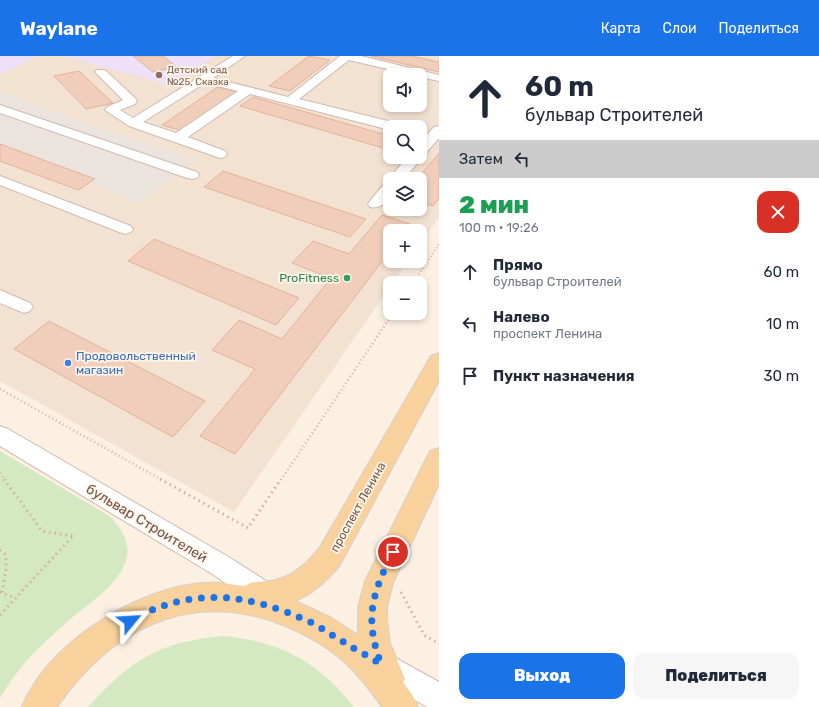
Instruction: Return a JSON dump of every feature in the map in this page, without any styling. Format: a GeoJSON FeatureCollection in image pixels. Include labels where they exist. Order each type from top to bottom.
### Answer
{"type":"FeatureCollection","features":[{"type":"Feature","properties":{"kind":"main road","name":"проспект Ленина"},"geometry":{"type":"LineString","coordinates":[[234,598],[268,597],[290,590],[309,579],[321,568],[330,556],[439,361]]}},
{"type":"Feature","properties":{"kind":"main road"},"geometry":{"type":"LineString","coordinates":[[403,707],[381,664],[374,646],[372,625],[373,599],[379,581],[439,458]]}},
{"type":"Feature","properties":{"kind":"main road"},"geometry":{"type":"LineString","coordinates":[[38,707],[53,685],[82,653],[110,632],[139,615],[171,602],[204,596],[234,598],[265,605],[312,622],[344,642],[370,667],[403,707]]}},
{"type":"Feature","properties":{"kind":"street"},"geometry":{"type":"LineString","coordinates":[[133,123],[240,56]]}},
{"type":"Feature","properties":{"kind":"street"},"geometry":{"type":"LineString","coordinates":[[290,101],[348,56],[439,78]]}},
{"type":"Feature","properties":{"kind":"street"},"geometry":{"type":"LineString","coordinates":[[101,72],[131,101],[111,110],[133,123],[220,154]]}},
{"type":"Feature","properties":{"kind":"street"},"geometry":{"type":"LineString","coordinates":[[203,79],[383,124]]}},
{"type":"Feature","properties":{"kind":"street"},"geometry":{"type":"LineString","coordinates":[[178,138],[248,90]]}},
{"type":"Feature","properties":{"kind":"street"},"geometry":{"type":"LineString","coordinates":[[0,109],[192,175]]}},
{"type":"Feature","properties":{"kind":"street"},"geometry":{"type":"LineString","coordinates":[[427,143],[436,133]]}},
{"type":"Feature","properties":{"kind":"street"},"geometry":{"type":"LineString","coordinates":[[402,172],[409,164]]}},
{"type":"Feature","properties":{"kind":"street"},"geometry":{"type":"LineString","coordinates":[[0,180],[125,229]]}},
{"type":"Feature","properties":{"kind":"street"},"geometry":{"type":"LineString","coordinates":[[375,204],[383,194]]}},
{"type":"Feature","properties":{"kind":"street"},"geometry":{"type":"LineString","coordinates":[[0,296],[24,307]]}},
{"type":"Feature","properties":{"kind":"street","name":"бульвар Строителей"},"geometry":{"type":"LineString","coordinates":[[0,435],[224,567],[292,614]]}},
{"type":"Feature","properties":{"kind":"street"},"geometry":{"type":"LineString","coordinates":[[344,642],[439,698]]}},
{"type":"Feature","properties":{"kind":"path"},"geometry":{"type":"LineString","coordinates":[[418,276],[439,244]]}},
{"type":"Feature","properties":{"kind":"path"},"geometry":{"type":"LineString","coordinates":[[0,388],[248,528],[388,320]]}},
{"type":"Feature","properties":{"kind":"path"},"geometry":{"type":"LineString","coordinates":[[0,473],[42,531],[73,536],[0,615]]}},
{"type":"Feature","properties":{"kind":"path"},"geometry":{"type":"LineString","coordinates":[[0,550],[6,555],[6,568],[1,592],[15,598]]}},
{"type":"Feature","properties":{"kind":"path"},"geometry":{"type":"LineString","coordinates":[[401,592],[424,635],[439,644]]}},
{"type":"Feature","properties":{"kind":"shaded area"},"geometry":{"type":"Polygon","coordinates":[[[0,56],[439,56],[439,217],[427,234],[427,224],[383,224],[383,268],[403,268],[398,276],[383,276],[383,297],[234,512],[0,381],[0,56]]]}},
{"type":"Feature","properties":{"kind":"shaded area"},"geometry":{"type":"Polygon","coordinates":[[[0,56],[38,56],[0,74],[0,56]]]}},
{"type":"Feature","properties":{"kind":"shaded area","name":"Детский сад №25, Сказка"},"geometry":{"type":"Polygon","coordinates":[[[65,56],[215,56],[169,85],[65,56]]]}},
{"type":"Feature","properties":{"kind":"shaded area"},"geometry":{"type":"Polygon","coordinates":[[[0,91],[100,129],[196,160],[140,202],[0,150],[0,91]]]}},
{"type":"Feature","properties":{"kind":"green space"},"geometry":{"type":"Polygon","coordinates":[[[0,451],[111,517],[126,540],[128,551],[124,567],[111,585],[68,621],[33,654],[8,685],[0,698],[0,451]]]}},
{"type":"Feature","properties":{"kind":"green space"},"geometry":{"type":"Polygon","coordinates":[[[224,636],[264,643],[297,657],[312,666],[327,678],[354,707],[88,707],[118,677],[133,665],[148,656],[164,648],[182,643],[224,636]]]}},
{"type":"Feature","properties":{"kind":"building"},"geometry":{"type":"Polygon","coordinates":[[[133,56],[163,56],[177,67],[153,72],[133,56]]]}},
{"type":"Feature","properties":{"kind":"building"},"geometry":{"type":"Polygon","coordinates":[[[309,56],[330,60],[290,91],[269,86],[309,56]]]}},
{"type":"Feature","properties":{"kind":"building"},"geometry":{"type":"Polygon","coordinates":[[[371,56],[411,56],[439,62],[439,72],[371,56]]]}},
{"type":"Feature","properties":{"kind":"building"},"geometry":{"type":"Polygon","coordinates":[[[79,71],[113,103],[86,109],[54,76],[79,71]]]}},
{"type":"Feature","properties":{"kind":"building"},"geometry":{"type":"Polygon","coordinates":[[[218,87],[237,92],[182,131],[162,125],[218,87]]]}},
{"type":"Feature","properties":{"kind":"building"},"geometry":{"type":"Polygon","coordinates":[[[253,97],[383,134],[383,148],[240,106],[253,97]]]}},
{"type":"Feature","properties":{"kind":"building"},"geometry":{"type":"Polygon","coordinates":[[[0,144],[95,179],[78,190],[0,161],[0,144]]]}},
{"type":"Feature","properties":{"kind":"building"},"geometry":{"type":"Polygon","coordinates":[[[439,153],[439,198],[433,206],[427,204],[427,172],[423,172],[439,153]]]}},
{"type":"Feature","properties":{"kind":"building"},"geometry":{"type":"Polygon","coordinates":[[[223,171],[366,219],[350,237],[204,187],[223,171]]]}},
{"type":"Feature","properties":{"kind":"building"},"geometry":{"type":"Polygon","coordinates":[[[382,215],[410,224],[383,224],[383,260],[235,454],[200,436],[255,369],[212,350],[239,320],[282,339],[331,278],[292,263],[313,241],[349,254],[382,215]]]}},
{"type":"Feature","properties":{"kind":"building"},"geometry":{"type":"Polygon","coordinates":[[[154,239],[299,298],[276,325],[128,261],[154,239]]]}},
{"type":"Feature","properties":{"kind":"building"},"geometry":{"type":"Polygon","coordinates":[[[49,321],[205,401],[173,437],[14,349],[49,321]]]}},
{"type":"Feature","properties":{"kind":"place","name":"Детский сад №25, Сказка"},"geometry":{"type":"Point","coordinates":[159,75]}},
{"type":"Feature","properties":{"kind":"place","name":"ProFitness"},"geometry":{"type":"Point","coordinates":[347,278]}},
{"type":"Feature","properties":{"kind":"place","name":"Продовольственный магазин"},"geometry":{"type":"Point","coordinates":[68,363]}},
{"type":"Feature","properties":{"kind":"route"},"geometry":{"type":"LineString","coordinates":[[130,621],[139,615],[171,602],[204,596],[234,598],[265,605],[312,622],[381,664],[374,646],[372,625],[373,599],[379,581],[393,552]]}}]}
